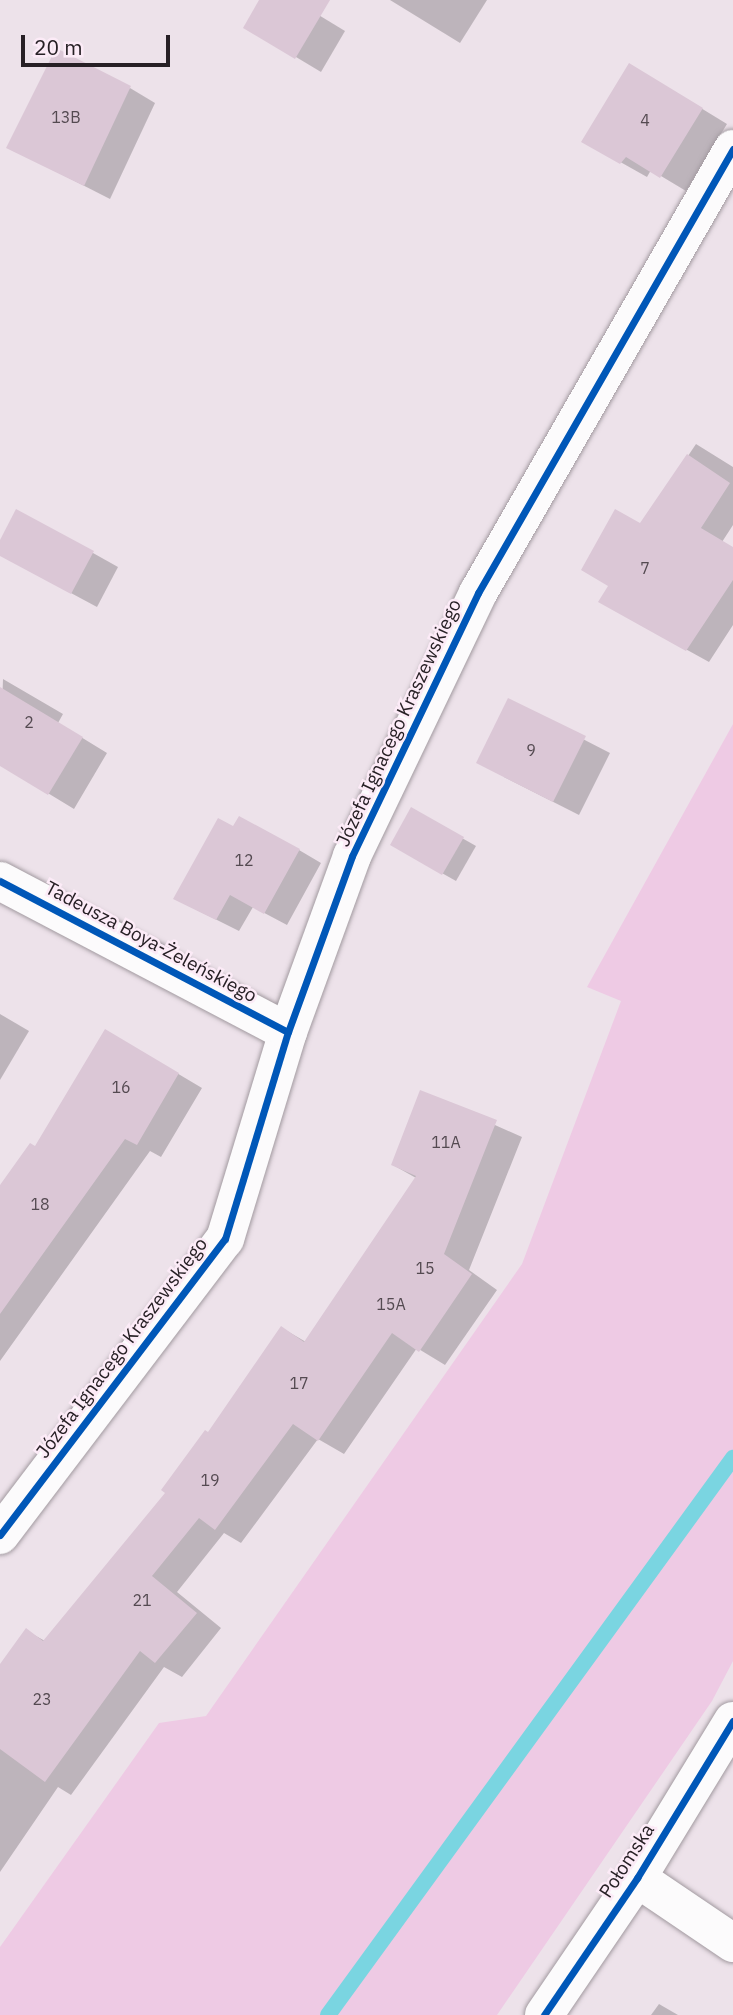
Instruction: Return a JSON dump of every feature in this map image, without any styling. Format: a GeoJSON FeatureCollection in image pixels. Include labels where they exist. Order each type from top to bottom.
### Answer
{"type":"FeatureCollection","features":[{"type":"Feature","properties":{"kind":"street","name":"Józefa Ignacego Kraszewskiego"},"geometry":{"type":"LineString","coordinates":[[0,1535],[225,1239],[288,1032],[352,856],[478,593],[733,149]]}},
{"type":"Feature","properties":{"kind":"street","name":"Tadeusza Boya-Żeleńskiego"},"geometry":{"type":"LineString","coordinates":[[0,881],[288,1032]]}},
{"type":"Feature","properties":{"kind":"street","name":"Połomska"},"geometry":{"type":"LineString","coordinates":[[544,2015],[637,1878],[733,1721]]}},
{"type":"Feature","properties":{"kind":"street"},"geometry":{"type":"LineString","coordinates":[[637,1878],[733,1943]]}},
{"type":"Feature","properties":{"kind":"shaded area"},"geometry":{"type":"Polygon","coordinates":[[[733,724],[733,1661],[712,1701],[497,2015],[0,2015],[0,1947],[159,1723],[206,1716],[522,1264],[621,1001],[587,987],[733,724]]]}},
{"type":"Feature","properties":{"kind":"building"},"geometry":{"type":"Polygon","coordinates":[[[259,0],[330,0],[295,59],[243,28],[259,0]]]}},
{"type":"Feature","properties":{"kind":"building"},"geometry":{"type":"Polygon","coordinates":[[[56,48],[131,86],[84,186],[6,148],[56,48]]]}},
{"type":"Feature","properties":{"kind":"building"},"geometry":{"type":"Polygon","coordinates":[[[629,63],[703,108],[660,178],[626,157],[620,164],[581,142],[629,63]]]}},
{"type":"Feature","properties":{"kind":"building"},"geometry":{"type":"Polygon","coordinates":[[[687,454],[730,483],[701,528],[733,547],[733,580],[686,651],[598,602],[608,586],[581,570],[615,509],[640,523],[687,454]]]}},
{"type":"Feature","properties":{"kind":"building"},"geometry":{"type":"Polygon","coordinates":[[[16,509],[94,551],[71,594],[0,556],[0,540],[16,509]]]}},
{"type":"Feature","properties":{"kind":"building"},"geometry":{"type":"Polygon","coordinates":[[[0,687],[83,737],[48,795],[0,766],[0,687]]]}},
{"type":"Feature","properties":{"kind":"building"},"geometry":{"type":"Polygon","coordinates":[[[508,698],[586,736],[553,802],[476,763],[508,698]]]}},
{"type":"Feature","properties":{"kind":"building"},"geometry":{"type":"Polygon","coordinates":[[[411,807],[464,837],[442,875],[390,845],[411,807]]]}},
{"type":"Feature","properties":{"kind":"building"},"geometry":{"type":"Polygon","coordinates":[[[239,816],[300,849],[264,914],[230,895],[216,920],[173,899],[218,818],[233,826],[239,816]]]}},
{"type":"Feature","properties":{"kind":"building"},"geometry":{"type":"Polygon","coordinates":[[[105,1029],[179,1073],[137,1145],[125,1139],[0,1314],[0,1185],[30,1143],[35,1146],[105,1029]]]}},
{"type":"Feature","properties":{"kind":"building"},"geometry":{"type":"Polygon","coordinates":[[[420,1090],[497,1120],[444,1254],[472,1274],[419,1352],[392,1333],[318,1441],[293,1424],[215,1530],[199,1518],[152,1576],[197,1613],[155,1663],[140,1651],[45,1782],[0,1749],[0,1664],[26,1628],[43,1641],[165,1493],[161,1490],[205,1430],[208,1432],[281,1326],[304,1342],[416,1176],[391,1165],[420,1090]]]}},
{"type":"Feature","properties":{"kind":"waterway"},"geometry":{"type":"LineString","coordinates":[[328,2015],[733,1458]]}},
{"type":"Feature","properties":{"kind":"cycle path"},"geometry":{"type":"LineString","coordinates":[[0,1535],[225,1239],[288,1032],[352,856],[478,593],[733,149]]}},
{"type":"Feature","properties":{"kind":"cycle path"},"geometry":{"type":"LineString","coordinates":[[0,881],[288,1032]]}},
{"type":"Feature","properties":{"kind":"cycle path"},"geometry":{"type":"LineString","coordinates":[[544,2015],[637,1878],[733,1721]]}}]}
